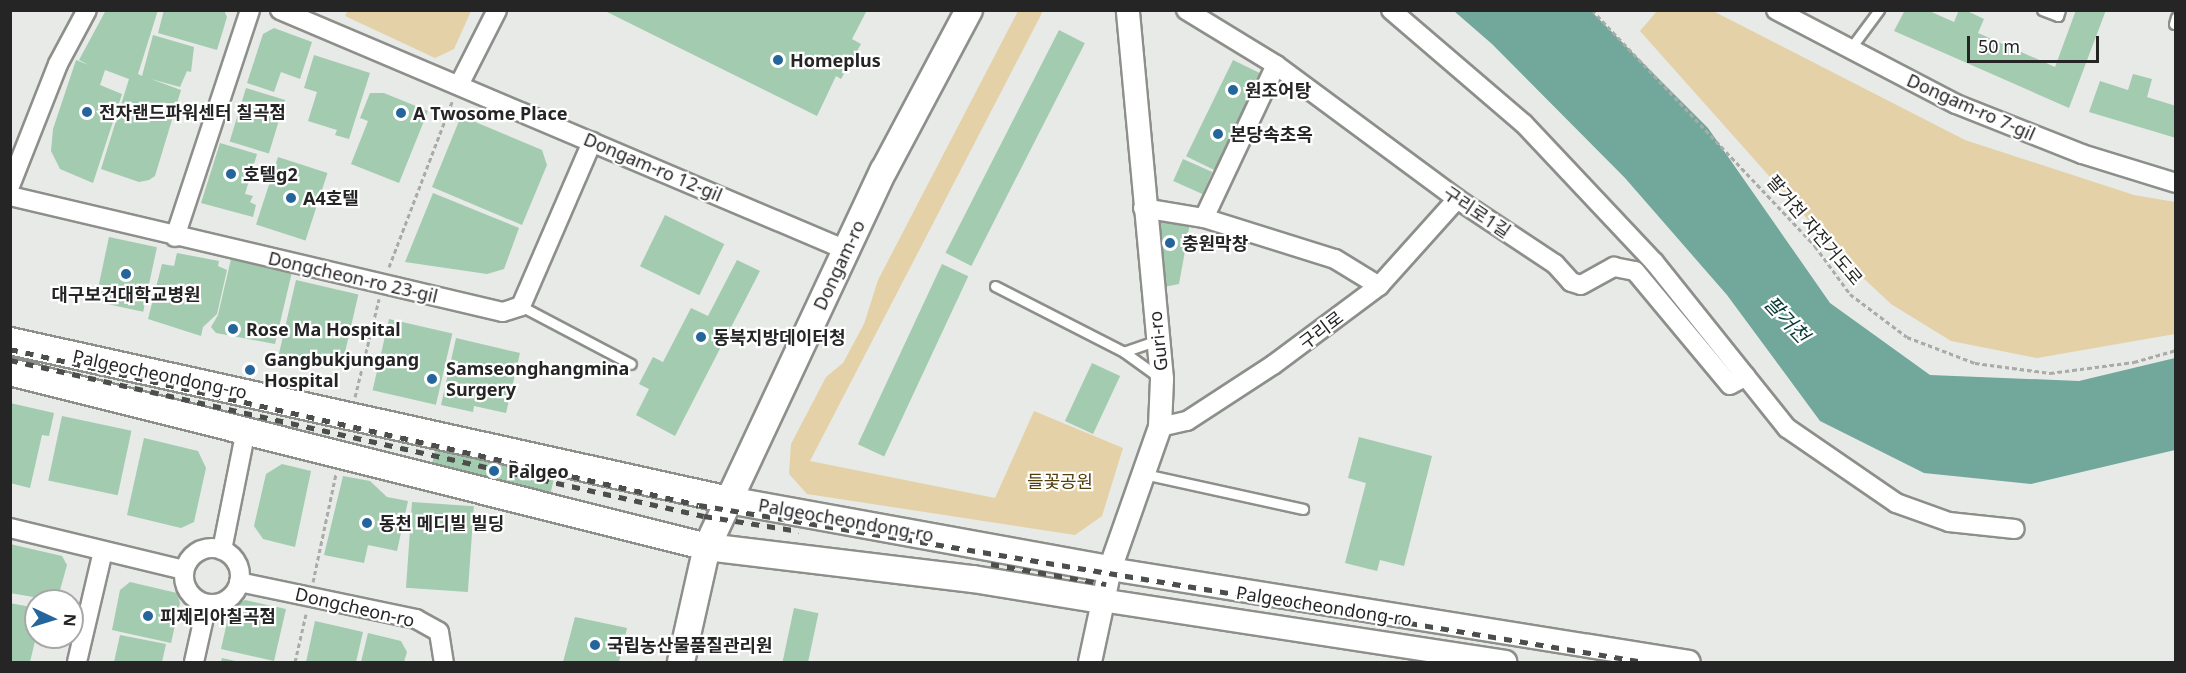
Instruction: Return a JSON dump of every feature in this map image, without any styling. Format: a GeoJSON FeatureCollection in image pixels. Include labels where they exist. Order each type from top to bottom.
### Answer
{"type":"FeatureCollection","features":[{"type":"Feature","properties":{"kind":"main road","name":"Dongam-ro"},"geometry":{"type":"LineString","coordinates":[[681,663],[707,547],[846,250],[969,10]]}},
{"type":"Feature","properties":{"kind":"main road","name":"Palgeocheondong-ro"},"geometry":{"type":"LineString","coordinates":[[10,341],[729,500],[1110,569]]}},
{"type":"Feature","properties":{"kind":"main road","name":"Palgeocheondong-ro"},"geometry":{"type":"LineString","coordinates":[[10,372],[341,453],[707,547],[973,579],[1101,600]]}},
{"type":"Feature","properties":{"kind":"street"},"geometry":{"type":"LineString","coordinates":[[10,186],[58,64],[87,10]]}},
{"type":"Feature","properties":{"kind":"street"},"geometry":{"type":"LineString","coordinates":[[175,237],[250,10]]}},
{"type":"Feature","properties":{"kind":"street","name":"Dongam-ro 12-gil"},"geometry":{"type":"LineString","coordinates":[[280,10],[846,250]]}},
{"type":"Feature","properties":{"kind":"street"},"geometry":{"type":"LineString","coordinates":[[459,85],[497,10]]}},
{"type":"Feature","properties":{"kind":"street","name":"Guri-ro"},"geometry":{"type":"LineString","coordinates":[[1090,663],[1101,600],[1110,569],[1160,428],[1162,379],[1143,208],[1128,10]]}},
{"type":"Feature","properties":{"kind":"street","name":"구리로1길"},"geometry":{"type":"LineString","coordinates":[[1186,10],[1276,65],[1456,199],[1555,264],[1571,282],[1581,285],[1614,267],[1635,271],[1730,385],[1746,376]]}},
{"type":"Feature","properties":{"kind":"street"},"geometry":{"type":"LineString","coordinates":[[1391,10],[1524,124],[1654,262],[1787,428],[1845,472],[1896,503],[1949,522],[2016,529]]}},
{"type":"Feature","properties":{"kind":"street","name":"Dongam-ro 7-gil"},"geometry":{"type":"LineString","coordinates":[[1776,10],[1956,104],[2082,154],[2175,183]]}},
{"type":"Feature","properties":{"kind":"street"},"geometry":{"type":"LineString","coordinates":[[1204,218],[1276,65]]}},
{"type":"Feature","properties":{"kind":"street"},"geometry":{"type":"LineString","coordinates":[[521,306],[592,142]]}},
{"type":"Feature","properties":{"kind":"street","name":"Dongcheon-ro 23-gil"},"geometry":{"type":"LineString","coordinates":[[10,196],[175,237],[503,312],[521,306]]}},
{"type":"Feature","properties":{"kind":"street","name":"구리로"},"geometry":{"type":"LineString","coordinates":[[1160,428],[1187,421],[1245,384],[1379,286],[1456,199]]}},
{"type":"Feature","properties":{"kind":"street"},"geometry":{"type":"LineString","coordinates":[[1143,208],[1204,218],[1335,259],[1379,286]]}},
{"type":"Feature","properties":{"kind":"street"},"geometry":{"type":"LineString","coordinates":[[222,550],[246,430]]}},
{"type":"Feature","properties":{"kind":"street"},"geometry":{"type":"LineString","coordinates":[[10,528],[184,570]]}},
{"type":"Feature","properties":{"kind":"street"},"geometry":{"type":"LineString","coordinates":[[77,663],[103,550]]}},
{"type":"Feature","properties":{"kind":"street"},"geometry":{"type":"LineString","coordinates":[[222,550],[238,567],[239,582],[227,599],[207,604],[191,595],[184,579],[184,570],[199,551],[222,550]]}},
{"type":"Feature","properties":{"kind":"street","name":"Palgeocheondong-ro"},"geometry":{"type":"LineString","coordinates":[[1110,569],[1689,663]]}},
{"type":"Feature","properties":{"kind":"street","name":"Dongcheon-ro"},"geometry":{"type":"LineString","coordinates":[[239,582],[310,595],[416,619],[440,632],[444,663]]}},
{"type":"Feature","properties":{"kind":"street","name":"Palgeocheondong-ro"},"geometry":{"type":"LineString","coordinates":[[1101,600],[1505,663]]}},
{"type":"Feature","properties":{"kind":"street"},"geometry":{"type":"LineString","coordinates":[[194,663],[207,604]]}},
{"type":"Feature","properties":{"kind":"lane"},"geometry":{"type":"LineString","coordinates":[[1849,50],[1879,10]]}},
{"type":"Feature","properties":{"kind":"lane"},"geometry":{"type":"LineString","coordinates":[[2042,10],[2058,16],[2060,10]]}},
{"type":"Feature","properties":{"kind":"lane"},"geometry":{"type":"LineString","coordinates":[[995,286],[1124,352],[1162,379]]}},
{"type":"Feature","properties":{"kind":"lane"},"geometry":{"type":"LineString","coordinates":[[521,306],[631,364]]}},
{"type":"Feature","properties":{"kind":"lane"},"geometry":{"type":"LineString","coordinates":[[1124,352],[1158,340]]}},
{"type":"Feature","properties":{"kind":"lane"},"geometry":{"type":"LineString","coordinates":[[1142,474],[1303,509]]}},
{"type":"Feature","properties":{"kind":"path","name":"팔거천 자전거도로"},"geometry":{"type":"LineString","coordinates":[[1592,10],[1815,246],[1850,294],[1907,337],[1975,363],[2050,373],[2134,362],[2175,350]]}},
{"type":"Feature","properties":{"kind":"path"},"geometry":{"type":"LineString","coordinates":[[350,416],[382,284],[459,85]]}},
{"type":"Feature","properties":{"kind":"path"},"geometry":{"type":"LineString","coordinates":[[295,663],[341,453]]}},
{"type":"Feature","properties":{"kind":"green space"},"geometry":{"type":"Polygon","coordinates":[[[348,10],[471,11],[454,49],[435,58],[345,16],[348,10]]]}},
{"type":"Feature","properties":{"kind":"green space","name":"들꽃공원"},"geometry":{"type":"Polygon","coordinates":[[[1018,11],[1043,11],[810,461],[995,498],[1034,411],[1123,448],[1102,516],[1075,535],[807,494],[789,474],[791,444],[826,377],[843,363],[864,324],[878,280],[1018,11]]]}},
{"type":"Feature","properties":{"kind":"green space"},"geometry":{"type":"Polygon","coordinates":[[[1657,11],[1713,11],[1965,140],[2134,195],[2175,202],[2175,334],[2037,358],[1951,341],[1891,304],[1844,260],[1640,31],[1657,11]]]}},
{"type":"Feature","properties":{"kind":"water","name":"팔거천"},"geometry":{"type":"Polygon","coordinates":[[[1454,11],[1591,11],[1708,128],[1830,303],[1930,375],[2079,381],[2175,358],[2175,450],[2031,484],[1924,473],[1820,421],[1727,295],[1625,178],[1492,44],[1454,11]]]}},
{"type":"Feature","properties":{"kind":"building"},"geometry":{"type":"Polygon","coordinates":[[[106,10],[158,10],[138,74],[142,76],[153,35],[194,47],[191,72],[187,71],[180,87],[151,79],[181,90],[155,176],[149,180],[139,182],[101,169],[129,79],[105,70],[100,85],[122,94],[93,183],[60,169],[51,151],[53,129],[76,60],[89,65],[79,60],[106,10]]]}},
{"type":"Feature","properties":{"kind":"building"},"geometry":{"type":"Polygon","coordinates":[[[164,10],[224,10],[227,17],[217,50],[158,33],[164,10]]]}},
{"type":"Feature","properties":{"kind":"building","name":"Homeplus"},"geometry":{"type":"Polygon","coordinates":[[[603,10],[867,10],[852,39],[861,44],[841,79],[836,76],[817,116],[603,10]]]}},
{"type":"Feature","properties":{"kind":"building"},"geometry":{"type":"Polygon","coordinates":[[[1905,10],[1927,10],[1954,22],[1959,10],[1965,10],[1984,19],[1978,33],[2055,67],[2076,10],[2106,10],[2069,108],[1894,31],[1905,10]]]}},
{"type":"Feature","properties":{"kind":"building"},"geometry":{"type":"Polygon","coordinates":[[[274,28],[312,42],[300,79],[281,72],[274,92],[247,83],[263,34],[274,28]]]}},
{"type":"Feature","properties":{"kind":"building"},"geometry":{"type":"Polygon","coordinates":[[[1059,30],[1085,43],[971,266],[946,253],[1059,30]]]}},
{"type":"Feature","properties":{"kind":"building"},"geometry":{"type":"Polygon","coordinates":[[[314,55],[370,73],[349,139],[335,135],[337,130],[308,121],[317,92],[304,88],[314,55]]]}},
{"type":"Feature","properties":{"kind":"building"},"geometry":{"type":"Polygon","coordinates":[[[1233,60],[1262,74],[1215,170],[1186,156],[1233,60]]]}},
{"type":"Feature","properties":{"kind":"building"},"geometry":{"type":"Polygon","coordinates":[[[2133,74],[2152,79],[2147,97],[2176,106],[2176,138],[2089,112],[2100,81],[2128,90],[2133,74]]]}},
{"type":"Feature","properties":{"kind":"building"},"geometry":{"type":"Polygon","coordinates":[[[246,88],[285,100],[269,154],[230,142],[246,88]]]}},
{"type":"Feature","properties":{"kind":"building"},"geometry":{"type":"Polygon","coordinates":[[[370,93],[384,93],[428,111],[399,183],[351,164],[368,121],[360,118],[370,93]]]}},
{"type":"Feature","properties":{"kind":"building"},"geometry":{"type":"Polygon","coordinates":[[[461,116],[542,150],[547,165],[522,225],[432,187],[461,116]]]}},
{"type":"Feature","properties":{"kind":"building","name":"호텔g2"},"geometry":{"type":"Polygon","coordinates":[[[220,143],[257,154],[245,194],[253,196],[250,202],[256,205],[253,217],[201,203],[220,143]]]}},
{"type":"Feature","properties":{"kind":"building","name":"A4호텔"},"geometry":{"type":"Polygon","coordinates":[[[278,157],[327,173],[306,241],[256,225],[278,157]]]}},
{"type":"Feature","properties":{"kind":"building"},"geometry":{"type":"Polygon","coordinates":[[[1183,159],[1212,172],[1202,194],[1173,181],[1183,159]]]}},
{"type":"Feature","properties":{"kind":"building"},"geometry":{"type":"Polygon","coordinates":[[[433,193],[519,228],[504,269],[487,274],[405,262],[433,193]]]}},
{"type":"Feature","properties":{"kind":"building"},"geometry":{"type":"Polygon","coordinates":[[[665,215],[724,244],[699,295],[640,266],[665,215]]]}},
{"type":"Feature","properties":{"kind":"building"},"geometry":{"type":"Polygon","coordinates":[[[1174,218],[1190,223],[1179,284],[1164,287],[1156,221],[1174,218]]]}},
{"type":"Feature","properties":{"kind":"building","name":"대구보건대학교병원"},"geometry":{"type":"Polygon","coordinates":[[[109,237],[157,247],[143,312],[95,302],[109,237]]]}},
{"type":"Feature","properties":{"kind":"building"},"geometry":{"type":"Polygon","coordinates":[[[177,253],[219,261],[218,266],[227,270],[217,314],[203,327],[201,336],[148,319],[162,264],[174,266],[177,253]]]}},
{"type":"Feature","properties":{"kind":"building"},"geometry":{"type":"Polygon","coordinates":[[[231,259],[292,272],[275,344],[216,333],[211,327],[218,315],[231,259]]]}},
{"type":"Feature","properties":{"kind":"building","name":"동북지방데이터청"},"geometry":{"type":"Polygon","coordinates":[[[737,260],[760,271],[675,436],[636,415],[649,389],[639,384],[653,357],[663,362],[691,308],[708,316],[737,260]]]}},
{"type":"Feature","properties":{"kind":"building"},"geometry":{"type":"Polygon","coordinates":[[[942,264],[968,276],[884,457],[858,444],[942,264]]]}},
{"type":"Feature","properties":{"kind":"building"},"geometry":{"type":"Polygon","coordinates":[[[296,280],[358,294],[341,368],[279,354],[296,280]]]}},
{"type":"Feature","properties":{"kind":"building"},"geometry":{"type":"Polygon","coordinates":[[[389,319],[452,334],[436,405],[373,390],[389,319]]]}},
{"type":"Feature","properties":{"kind":"building"},"geometry":{"type":"Polygon","coordinates":[[[456,338],[520,353],[506,413],[474,406],[473,412],[441,405],[456,338]]]}},
{"type":"Feature","properties":{"kind":"building"},"geometry":{"type":"Polygon","coordinates":[[[1092,363],[1120,376],[1093,434],[1065,421],[1092,363]]]}},
{"type":"Feature","properties":{"kind":"building"},"geometry":{"type":"Polygon","coordinates":[[[10,403],[54,413],[49,436],[42,435],[30,488],[10,483],[10,403]]]}},
{"type":"Feature","properties":{"kind":"building"},"geometry":{"type":"Polygon","coordinates":[[[62,416],[131,431],[118,495],[48,481],[62,416]]]}},
{"type":"Feature","properties":{"kind":"building"},"geometry":{"type":"Polygon","coordinates":[[[439,434],[558,461],[548,506],[429,479],[439,434]]]}},
{"type":"Feature","properties":{"kind":"building"},"geometry":{"type":"Polygon","coordinates":[[[1359,437],[1432,456],[1404,566],[1380,560],[1377,571],[1345,563],[1366,483],[1348,478],[1359,437]]]}},
{"type":"Feature","properties":{"kind":"building"},"geometry":{"type":"Polygon","coordinates":[[[144,438],[198,451],[206,468],[194,522],[181,528],[127,515],[144,438]]]}},
{"type":"Feature","properties":{"kind":"building"},"geometry":{"type":"Polygon","coordinates":[[[282,464],[311,471],[295,547],[263,539],[254,526],[266,474],[282,464]]]}},
{"type":"Feature","properties":{"kind":"building","name":"동천 메디빌 빌딩"},"geometry":{"type":"Polygon","coordinates":[[[343,476],[370,481],[387,497],[408,501],[397,551],[368,545],[364,563],[324,555],[343,476]]]}},
{"type":"Feature","properties":{"kind":"building"},"geometry":{"type":"Polygon","coordinates":[[[412,502],[474,506],[468,592],[406,588],[412,502]]]}},
{"type":"Feature","properties":{"kind":"building"},"geometry":{"type":"Polygon","coordinates":[[[10,544],[62,556],[67,565],[60,589],[24,589],[24,595],[10,593],[10,544]]]}},
{"type":"Feature","properties":{"kind":"building"},"geometry":{"type":"Polygon","coordinates":[[[130,582],[177,593],[180,603],[171,643],[112,630],[120,590],[130,582]]]}},
{"type":"Feature","properties":{"kind":"building"},"geometry":{"type":"Polygon","coordinates":[[[245,600],[286,609],[274,661],[221,649],[230,609],[245,600]]]}},
{"type":"Feature","properties":{"kind":"building"},"geometry":{"type":"Polygon","coordinates":[[[10,603],[24,606],[24,649],[33,649],[30,662],[10,661],[10,603]]]}},
{"type":"Feature","properties":{"kind":"building"},"geometry":{"type":"Polygon","coordinates":[[[794,608],[818,613],[808,662],[783,662],[794,608]]]}},
{"type":"Feature","properties":{"kind":"building","name":"국립농산물품질관리원"},"geometry":{"type":"Polygon","coordinates":[[[575,617],[627,628],[619,662],[563,662],[575,617]]]}},
{"type":"Feature","properties":{"kind":"building"},"geometry":{"type":"Polygon","coordinates":[[[315,621],[363,632],[356,662],[306,662],[315,621]]]}},
{"type":"Feature","properties":{"kind":"building"},"geometry":{"type":"Polygon","coordinates":[[[368,633],[401,641],[407,652],[404,662],[361,662],[368,633]]]}},
{"type":"Feature","properties":{"kind":"building"},"geometry":{"type":"Polygon","coordinates":[[[120,635],[166,644],[162,662],[114,662],[120,635]]]}},
{"type":"Feature","properties":{"kind":"building"},"geometry":{"type":"Polygon","coordinates":[[[222,658],[240,662],[221,662],[222,658]]]}},
{"type":"Feature","properties":{"kind":"railway"},"geometry":{"type":"LineString","coordinates":[[10,349],[699,505],[1644,662]]}},
{"type":"Feature","properties":{"kind":"railway"},"geometry":{"type":"LineString","coordinates":[[10,360],[704,516],[799,531]]}},
{"type":"Feature","properties":{"kind":"railway"},"geometry":{"type":"LineString","coordinates":[[991,564],[1106,584]]}},
{"type":"Feature","properties":{"kind":"place","name":"Homeplus"},"geometry":{"type":"Point","coordinates":[778,60]}},
{"type":"Feature","properties":{"kind":"place","name":"원조어탕"},"geometry":{"type":"Point","coordinates":[1233,90]}},
{"type":"Feature","properties":{"kind":"place","name":"전자랜드파워센터 칠곡점"},"geometry":{"type":"Point","coordinates":[87,112]}},
{"type":"Feature","properties":{"kind":"place","name":"A Twosome Place"},"geometry":{"type":"Point","coordinates":[401,113]}},
{"type":"Feature","properties":{"kind":"place","name":"본당속초옥"},"geometry":{"type":"Point","coordinates":[1218,134]}},
{"type":"Feature","properties":{"kind":"place","name":"호텔g2"},"geometry":{"type":"Point","coordinates":[231,174]}},
{"type":"Feature","properties":{"kind":"place","name":"A4호텔"},"geometry":{"type":"Point","coordinates":[291,198]}},
{"type":"Feature","properties":{"kind":"place","name":"충원막창"},"geometry":{"type":"Point","coordinates":[1170,243]}},
{"type":"Feature","properties":{"kind":"place","name":"대구보건대학교병원"},"geometry":{"type":"Point","coordinates":[126,274]}},
{"type":"Feature","properties":{"kind":"place","name":"Rose Ma Hospital"},"geometry":{"type":"Point","coordinates":[233,329]}},
{"type":"Feature","properties":{"kind":"place","name":"동북지방데이터청"},"geometry":{"type":"Point","coordinates":[701,337]}},
{"type":"Feature","properties":{"kind":"place","name":"Gangbukjungang Hospital"},"geometry":{"type":"Point","coordinates":[250,370]}},
{"type":"Feature","properties":{"kind":"place","name":"Samseonghangmina Surgery"},"geometry":{"type":"Point","coordinates":[432,379]}},
{"type":"Feature","properties":{"kind":"place","name":"Palgeo"},"geometry":{"type":"Point","coordinates":[494,471]}},
{"type":"Feature","properties":{"kind":"place","name":"동천 메디빌 빌딩"},"geometry":{"type":"Point","coordinates":[367,523]}},
{"type":"Feature","properties":{"kind":"place","name":"피제리아칠곡점"},"geometry":{"type":"Point","coordinates":[148,616]}},
{"type":"Feature","properties":{"kind":"place","name":"국립농산물품질관리원"},"geometry":{"type":"Point","coordinates":[595,645]}}]}
